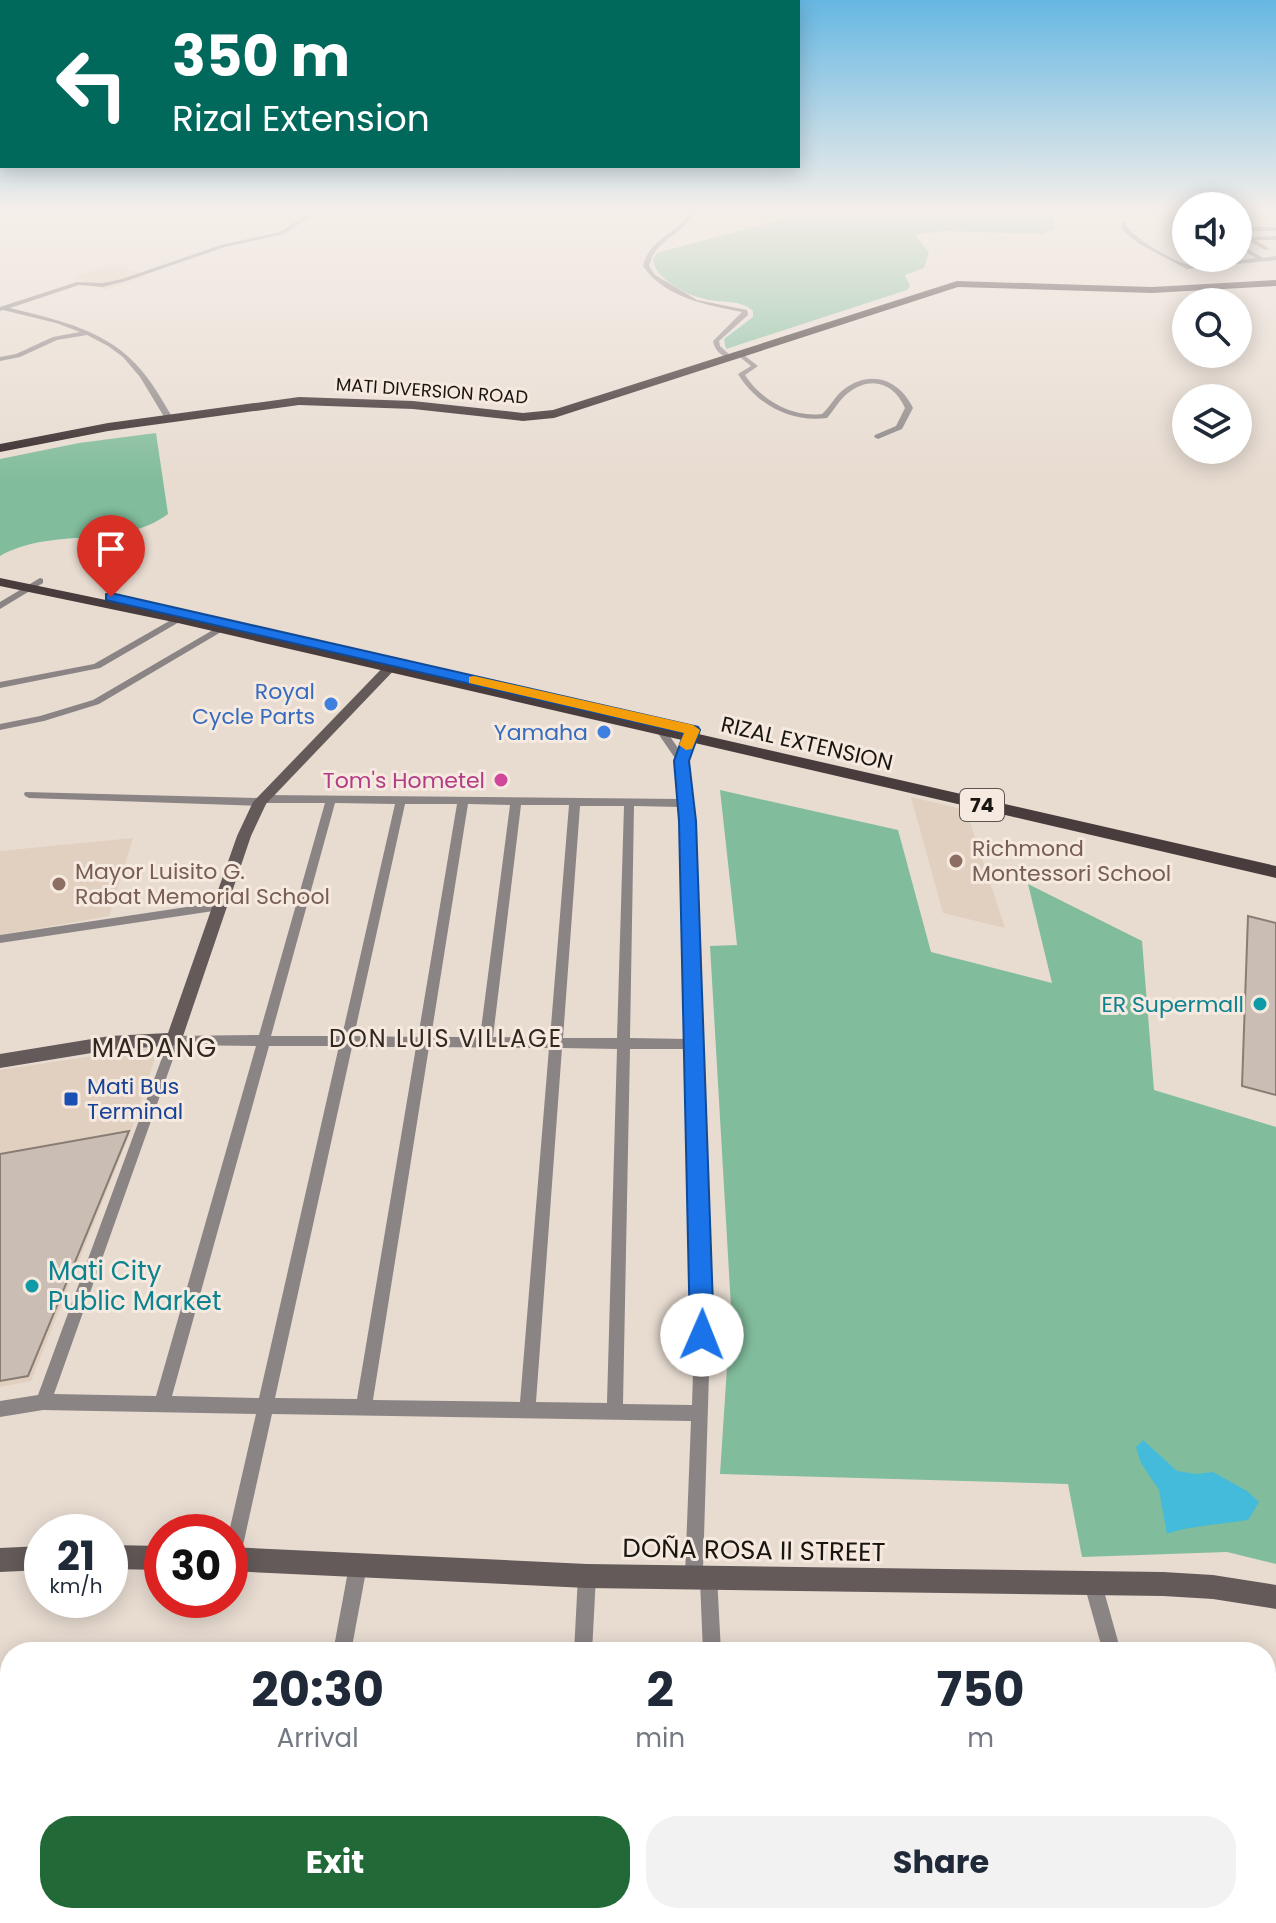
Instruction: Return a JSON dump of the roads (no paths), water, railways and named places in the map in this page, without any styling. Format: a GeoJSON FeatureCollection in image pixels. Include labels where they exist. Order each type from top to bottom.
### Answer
{"type":"FeatureCollection","features":[{"type":"Feature","properties":{"kind":"highway","name":"MATI DIVERSION ROAD"},"geometry":{"type":"LineString","coordinates":[[0,448],[169,418],[299,401],[413,405],[537,416],[575,409],[733,354],[907,300]]}},
{"type":"Feature","properties":{"kind":"main road","name":"RIZAL EXTENSION"},"geometry":{"type":"LineString","coordinates":[[0,576],[664,728],[1276,861]]}},
{"type":"Feature","properties":{"kind":"main road","name":"RIZAL EXTENSION"},"geometry":{"type":"LineString","coordinates":[[0,582],[36,584],[218,630],[392,666]]}},
{"type":"Feature","properties":{"kind":"main road"},"geometry":{"type":"LineString","coordinates":[[0,1061],[110,1043],[174,1040],[249,824],[263,800],[392,666]]}},
{"type":"Feature","properties":{"kind":"main road","name":"RIZAL EXTENSION"},"geometry":{"type":"LineString","coordinates":[[691,734],[1276,872]]}},
{"type":"Feature","properties":{"kind":"main road"},"geometry":{"type":"LineString","coordinates":[[0,1560],[24,1559]]}},
{"type":"Feature","properties":{"kind":"main road","name":"DOÑA ROSA II STREET"},"geometry":{"type":"LineString","coordinates":[[248,1560],[587,1576],[1213,1587],[1276,1597]]}},
{"type":"Feature","properties":{"kind":"street"},"geometry":{"type":"LineString","coordinates":[[2,308],[26,300]]}},
{"type":"Feature","properties":{"kind":"street"},"geometry":{"type":"LineString","coordinates":[[693,300],[745,311],[746,314],[716,341],[717,347],[755,366],[741,374],[747,383],[776,405],[809,419],[824,416],[844,392],[873,379],[885,381],[902,395],[909,408],[899,427],[878,437]]}},
{"type":"Feature","properties":{"kind":"street"},"geometry":{"type":"LineString","coordinates":[[2,308],[74,327],[126,356],[147,382],[169,418]]}},
{"type":"Feature","properties":{"kind":"street"},"geometry":{"type":"LineString","coordinates":[[0,359],[18,356],[55,338],[87,333]]}},
{"type":"Feature","properties":{"kind":"street"},"geometry":{"type":"LineString","coordinates":[[0,606],[36,584]]}},
{"type":"Feature","properties":{"kind":"street"},"geometry":{"type":"LineString","coordinates":[[0,685],[97,666],[178,619]]}},
{"type":"Feature","properties":{"kind":"street"},"geometry":{"type":"LineString","coordinates":[[0,727],[41,719],[96,702],[218,630]]}},
{"type":"Feature","properties":{"kind":"street"},"geometry":{"type":"LineString","coordinates":[[664,728],[682,761],[686,803],[703,1309],[699,1413],[701,1576],[711,1642]]}},
{"type":"Feature","properties":{"kind":"street"},"geometry":{"type":"LineString","coordinates":[[682,761],[691,734]]}},
{"type":"Feature","properties":{"kind":"street"},"geometry":{"type":"LineString","coordinates":[[29,794],[263,800],[686,803]]}},
{"type":"Feature","properties":{"kind":"street"},"geometry":{"type":"LineString","coordinates":[[162,1404],[331,800]]}},
{"type":"Feature","properties":{"kind":"street"},"geometry":{"type":"LineString","coordinates":[[240,1514],[401,800]]}},
{"type":"Feature","properties":{"kind":"street"},"geometry":{"type":"LineString","coordinates":[[364,1407],[421,1042],[463,801]]}},
{"type":"Feature","properties":{"kind":"street"},"geometry":{"type":"LineString","coordinates":[[486,1043],[516,801]]}},
{"type":"Feature","properties":{"kind":"street"},"geometry":{"type":"LineString","coordinates":[[527,1410],[575,802]]}},
{"type":"Feature","properties":{"kind":"street"},"geometry":{"type":"LineString","coordinates":[[615,1412],[629,802]]}},
{"type":"Feature","properties":{"kind":"street"},"geometry":{"type":"LineString","coordinates":[[0,939],[220,906]]}},
{"type":"Feature","properties":{"kind":"street"},"geometry":{"type":"LineString","coordinates":[[43,1402],[174,1040],[694,1044]]}},
{"type":"Feature","properties":{"kind":"street"},"geometry":{"type":"LineString","coordinates":[[0,1409],[43,1402],[699,1413]]}},
{"type":"Feature","properties":{"kind":"street"},"geometry":{"type":"LineString","coordinates":[[344,1642],[358,1566]]}},
{"type":"Feature","properties":{"kind":"street"},"geometry":{"type":"LineString","coordinates":[[584,1642],[587,1576]]}},
{"type":"Feature","properties":{"kind":"street"},"geometry":{"type":"LineString","coordinates":[[1093,1584],[1109,1642]]}},
{"type":"Feature","properties":{"kind":"water"},"geometry":{"type":"Polygon","coordinates":[[[1143,1440],[1177,1471],[1196,1474],[1213,1472],[1247,1491],[1259,1502],[1248,1520],[1167,1534],[1159,1490],[1141,1463],[1136,1447],[1143,1440]]]}},
{"type":"Feature","properties":{"kind":"place","name":"Royal Cycle Parts"},"geometry":{"type":"Point","coordinates":[331,704]}},
{"type":"Feature","properties":{"kind":"place","name":"Yamaha"},"geometry":{"type":"Point","coordinates":[604,732]}},
{"type":"Feature","properties":{"kind":"place","name":"Tom's Hometel"},"geometry":{"type":"Point","coordinates":[501,780]}},
{"type":"Feature","properties":{"kind":"place","name":"Richmond Montessori School"},"geometry":{"type":"Point","coordinates":[956,861]}},
{"type":"Feature","properties":{"kind":"place","name":"Mayor Luisito G. Rabat Memorial School"},"geometry":{"type":"Point","coordinates":[59,884]}},
{"type":"Feature","properties":{"kind":"place","name":"ER Supermall"},"geometry":{"type":"Point","coordinates":[1260,1004]}},
{"type":"Feature","properties":{"kind":"place","name":"Mati Bus Terminal"},"geometry":{"type":"Point","coordinates":[71,1099]}},
{"type":"Feature","properties":{"kind":"place","name":"Mati City Public Market"},"geometry":{"type":"Point","coordinates":[32,1286]}},
{"type":"Feature","properties":{"kind":"district","name":"DON LUIS VILLAGE"},"geometry":{"type":"Point","coordinates":[446,1039]}},
{"type":"Feature","properties":{"kind":"district","name":"MADANG"},"geometry":{"type":"Point","coordinates":[155,1048]}}]}
